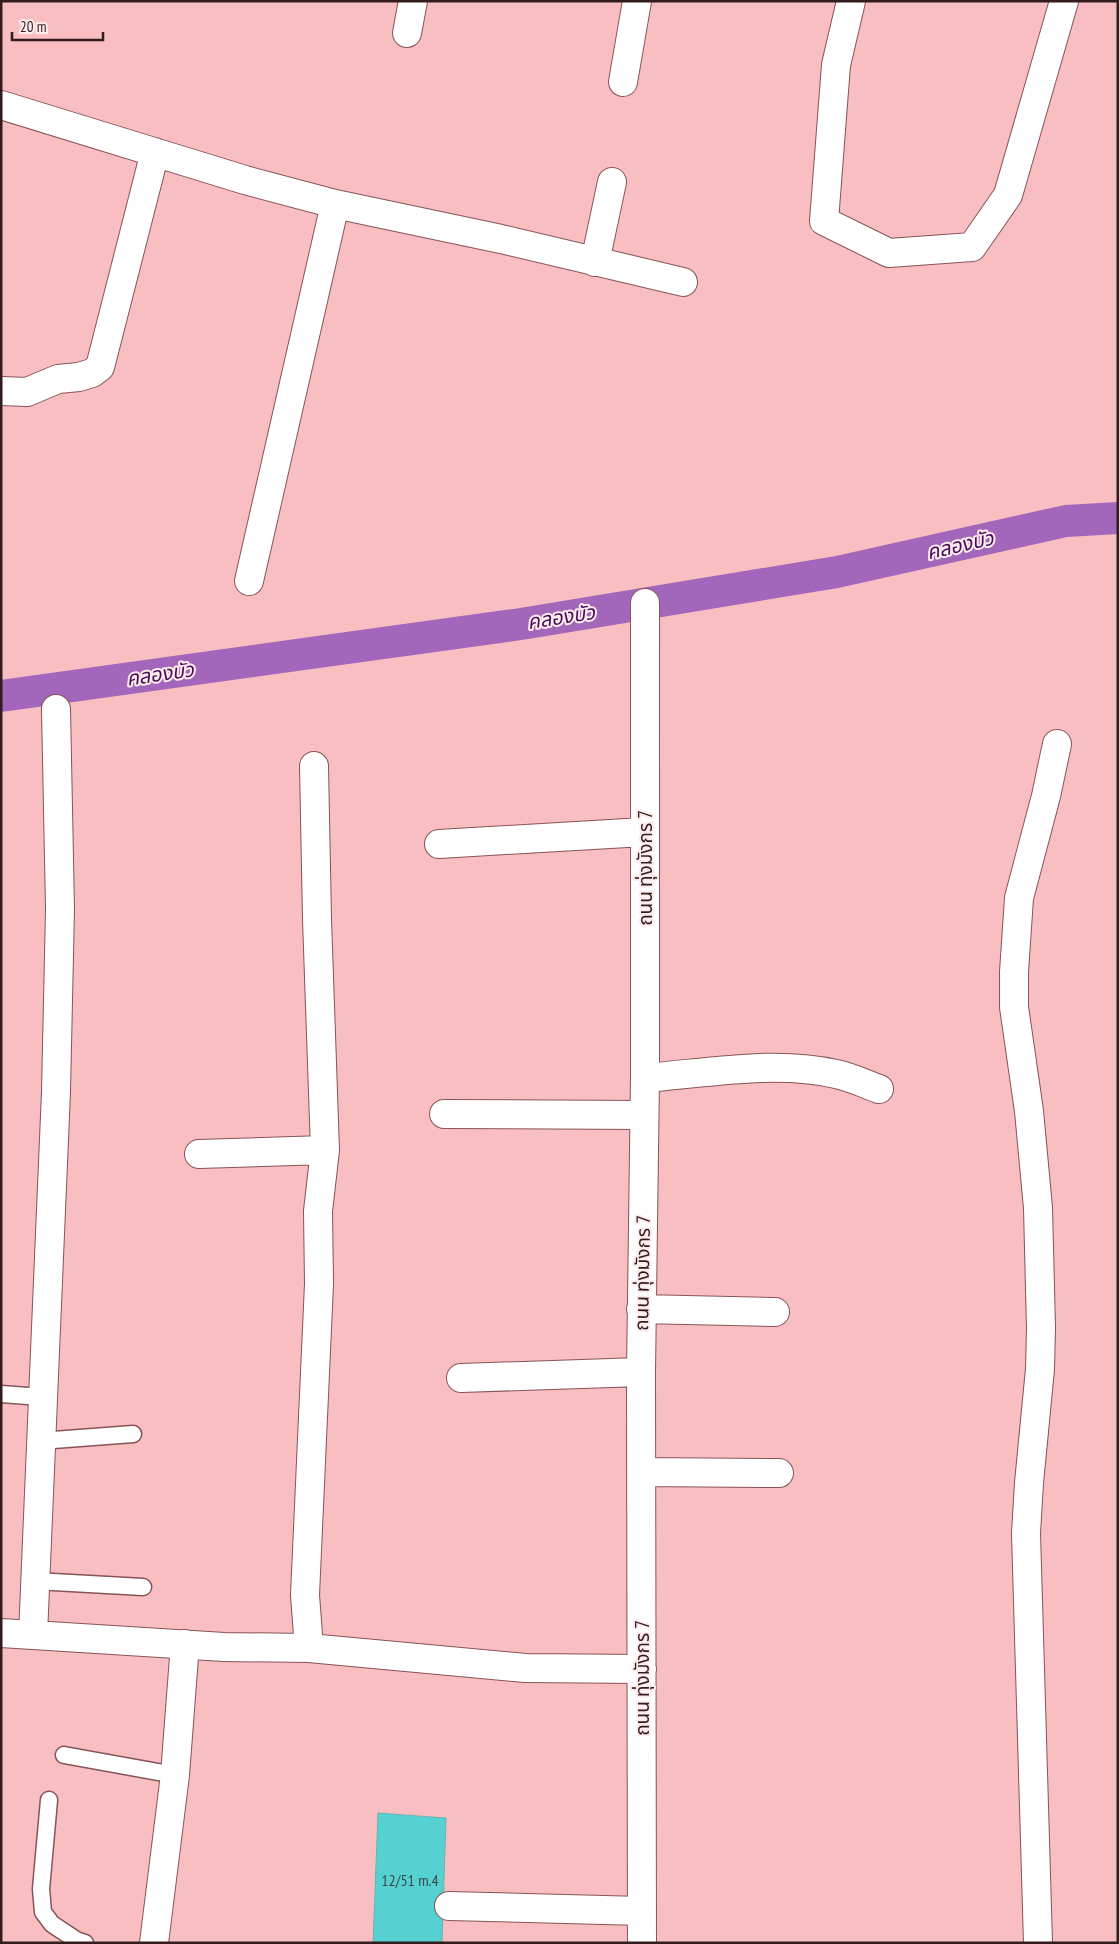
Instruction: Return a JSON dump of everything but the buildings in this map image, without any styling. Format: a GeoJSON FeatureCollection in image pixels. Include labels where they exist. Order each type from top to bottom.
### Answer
{"type":"FeatureCollection","features":[{"type":"Feature","properties":{"kind":"street"},"geometry":{"type":"LineString","coordinates":[[407,33],[413,1]]}},
{"type":"Feature","properties":{"kind":"street"},"geometry":{"type":"LineString","coordinates":[[623,82],[637,1]]}},
{"type":"Feature","properties":{"kind":"street"},"geometry":{"type":"LineString","coordinates":[[851,1],[836,65],[824,222],[889,253],[972,247],[1008,195],[1064,1]]}},
{"type":"Feature","properties":{"kind":"street"},"geometry":{"type":"LineString","coordinates":[[1,104],[245,180],[335,204],[500,238],[683,282]]}},
{"type":"Feature","properties":{"kind":"street"},"geometry":{"type":"LineString","coordinates":[[1,391],[27,392],[58,379],[79,378],[92,373],[100,367],[155,152]]}},
{"type":"Feature","properties":{"kind":"street"},"geometry":{"type":"LineString","coordinates":[[596,262],[612,182]]}},
{"type":"Feature","properties":{"kind":"street"},"geometry":{"type":"LineString","coordinates":[[249,581],[335,204]]}},
{"type":"Feature","properties":{"kind":"street","name":"ถนน ทุ่งมังกร 7"},"geometry":{"type":"LineString","coordinates":[[642,1943],[641,1309],[645,1078],[645,603]]}},
{"type":"Feature","properties":{"kind":"street"},"geometry":{"type":"LineString","coordinates":[[33,1635],[56,1082],[60,909],[56,709]]}},
{"type":"Feature","properties":{"kind":"street"},"geometry":{"type":"LineString","coordinates":[[1038,1943],[1026,1533],[1040,1369],[1041,1318],[1038,1208],[1029,1111],[1014,1008],[1014,972],[1019,898],[1046,796],[1057,744]]}},
{"type":"Feature","properties":{"kind":"street"},"geometry":{"type":"LineString","coordinates":[[309,1648],[305,1595],[319,1284],[318,1211],[325,1150],[314,766]]}},
{"type":"Feature","properties":{"kind":"street"},"geometry":{"type":"LineString","coordinates":[[439,844],[644,832]]}},
{"type":"Feature","properties":{"kind":"street"},"geometry":{"type":"LineString","coordinates":[[645,1078],[764,1068],[796,1069],[836,1074],[879,1089]]}},
{"type":"Feature","properties":{"kind":"street"},"geometry":{"type":"LineString","coordinates":[[444,1114],[644,1115]]}},
{"type":"Feature","properties":{"kind":"street"},"geometry":{"type":"LineString","coordinates":[[199,1154],[325,1150]]}},
{"type":"Feature","properties":{"kind":"street"},"geometry":{"type":"LineString","coordinates":[[641,1309],[775,1312]]}},
{"type":"Feature","properties":{"kind":"street"},"geometry":{"type":"LineString","coordinates":[[460,1378],[641,1372]]}},
{"type":"Feature","properties":{"kind":"street"},"geometry":{"type":"LineString","coordinates":[[642,1472],[779,1473]]}},
{"type":"Feature","properties":{"kind":"street"},"geometry":{"type":"LineString","coordinates":[[1,1633],[185,1644],[309,1648],[525,1668],[642,1669]]}},
{"type":"Feature","properties":{"kind":"street"},"geometry":{"type":"LineString","coordinates":[[154,1943],[175,1775],[185,1644]]}},
{"type":"Feature","properties":{"kind":"street"},"geometry":{"type":"LineString","coordinates":[[449,1906],[642,1911]]}},
{"type":"Feature","properties":{"kind":"lane"},"geometry":{"type":"LineString","coordinates":[[1,1394],[42,1398]]}},
{"type":"Feature","properties":{"kind":"lane"},"geometry":{"type":"LineString","coordinates":[[40,1441],[133,1434]]}},
{"type":"Feature","properties":{"kind":"lane"},"geometry":{"type":"LineString","coordinates":[[35,1581],[143,1587]]}},
{"type":"Feature","properties":{"kind":"lane"},"geometry":{"type":"LineString","coordinates":[[64,1755],[175,1775]]}},
{"type":"Feature","properties":{"kind":"lane"},"geometry":{"type":"LineString","coordinates":[[49,1800],[41,1889],[43,1912],[52,1924],[76,1940],[85,1943]]}},
{"type":"Feature","properties":{"kind":"waterway","name":"คลองบัว"},"geometry":{"type":"LineString","coordinates":[[1,696],[521,624],[837,572],[1066,521],[1118,518]]}}]}
